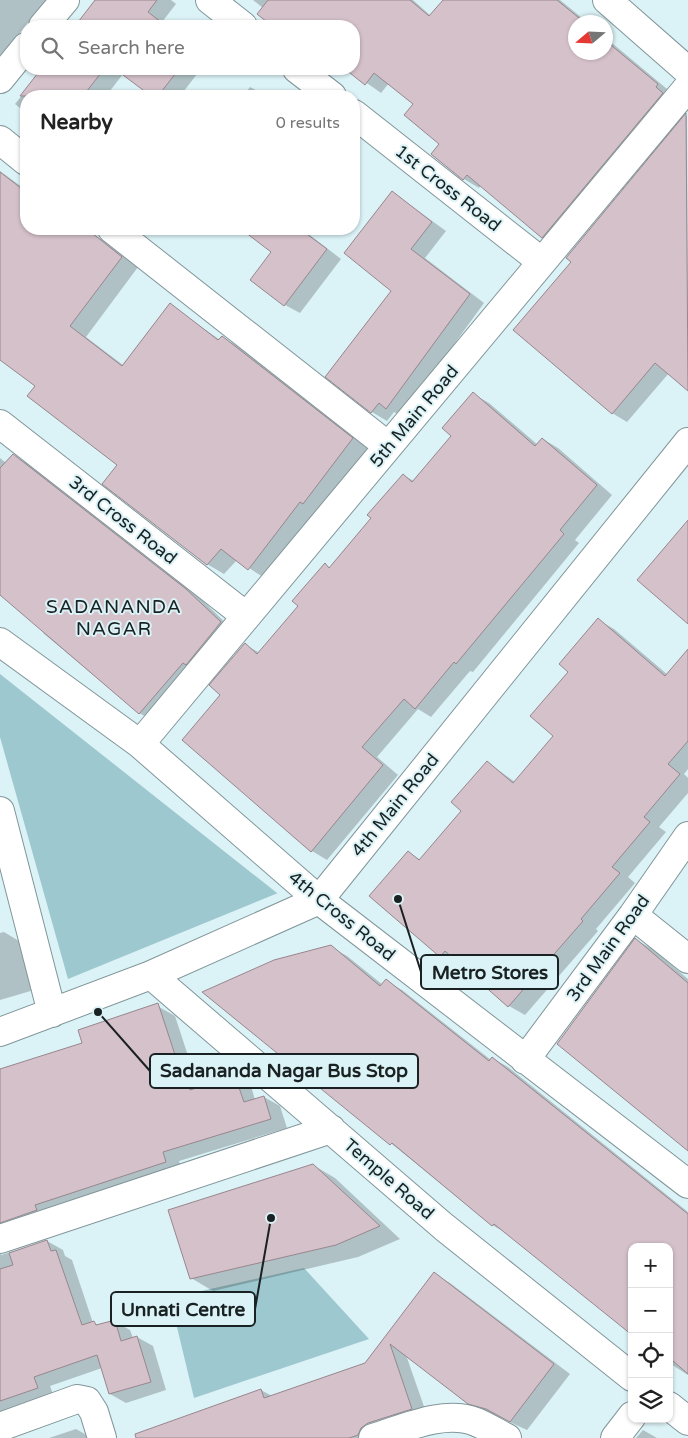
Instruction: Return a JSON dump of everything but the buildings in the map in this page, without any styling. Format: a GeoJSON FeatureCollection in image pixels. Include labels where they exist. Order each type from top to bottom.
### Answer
{"type":"FeatureCollection","features":[{"type":"Feature","properties":{"kind":"street"},"geometry":{"type":"LineString","coordinates":[[48,20],[65,0]]}},
{"type":"Feature","properties":{"kind":"street"},"geometry":{"type":"LineString","coordinates":[[210,0],[235,20]]}},
{"type":"Feature","properties":{"kind":"street"},"geometry":{"type":"LineString","coordinates":[[607,0],[688,71]]}},
{"type":"Feature","properties":{"kind":"street"},"geometry":{"type":"LineString","coordinates":[[0,79],[20,54]]}},
{"type":"Feature","properties":{"kind":"street"},"geometry":{"type":"LineString","coordinates":[[305,75],[324,90]]}},
{"type":"Feature","properties":{"kind":"street","name":"5th Main Road"},"geometry":{"type":"LineString","coordinates":[[140,744],[688,87]]}},
{"type":"Feature","properties":{"kind":"street","name":"1st Cross Road"},"geometry":{"type":"LineString","coordinates":[[360,119],[542,262]]}},
{"type":"Feature","properties":{"kind":"street"},"geometry":{"type":"LineString","coordinates":[[0,140],[20,156]]}},
{"type":"Feature","properties":{"kind":"street"},"geometry":{"type":"LineString","coordinates":[[120,235],[388,446]]}},
{"type":"Feature","properties":{"kind":"street","name":"3rd Cross Road"},"geometry":{"type":"LineString","coordinates":[[0,424],[246,616]]}},
{"type":"Feature","properties":{"kind":"street","name":"4th Main Road"},"geometry":{"type":"LineString","coordinates":[[0,1032],[151,975],[319,900],[687,445]]}},
{"type":"Feature","properties":{"kind":"street","name":"4th Cross Road"},"geometry":{"type":"LineString","coordinates":[[0,642],[140,744],[319,900],[688,1184]]}},
{"type":"Feature","properties":{"kind":"street"},"geometry":{"type":"LineString","coordinates":[[0,811],[52,1013]]}},
{"type":"Feature","properties":{"kind":"street","name":"3rd Main Road"},"geometry":{"type":"LineString","coordinates":[[525,1060],[633,915],[688,836]]}},
{"type":"Feature","properties":{"kind":"street"},"geometry":{"type":"LineString","coordinates":[[633,915],[688,959]]}},
{"type":"Feature","properties":{"kind":"street","name":"Temple Road"},"geometry":{"type":"LineString","coordinates":[[151,975],[444,1227],[628,1374]]}},
{"type":"Feature","properties":{"kind":"street"},"geometry":{"type":"LineString","coordinates":[[0,1239],[331,1130]]}},
{"type":"Feature","properties":{"kind":"street"},"geometry":{"type":"LineString","coordinates":[[0,1427],[77,1399],[87,1401],[94,1412],[102,1438]]}},
{"type":"Feature","properties":{"kind":"street"},"geometry":{"type":"LineString","coordinates":[[673,1409],[688,1421]]}},
{"type":"Feature","properties":{"kind":"street"},"geometry":{"type":"LineString","coordinates":[[373,1438],[424,1422],[452,1418],[474,1421],[507,1438]]}},
{"type":"Feature","properties":{"kind":"street"},"geometry":{"type":"LineString","coordinates":[[615,1438],[628,1421]]}},
{"type":"Feature","properties":{"kind":"shaded area"},"geometry":{"type":"Polygon","coordinates":[[[0,674],[278,893],[68,979],[0,737],[0,674]]]}},
{"type":"Feature","properties":{"kind":"shaded area"},"geometry":{"type":"Polygon","coordinates":[[[304,1268],[369,1339],[194,1398],[170,1298],[304,1268]]]}},
{"type":"Feature","properties":{"kind":"place","name":"Metro Stores"},"geometry":{"type":"Point","coordinates":[398,899]}},
{"type":"Feature","properties":{"kind":"place","name":"Sadananda Nagar Bus Stop"},"geometry":{"type":"Point","coordinates":[98,1012]}},
{"type":"Feature","properties":{"kind":"place","name":"Unnati Centre"},"geometry":{"type":"Point","coordinates":[271,1218]}},
{"type":"Feature","properties":{"kind":"district","name":"SADANANDA NAGAR"},"geometry":{"type":"Point","coordinates":[114,618]}}]}
